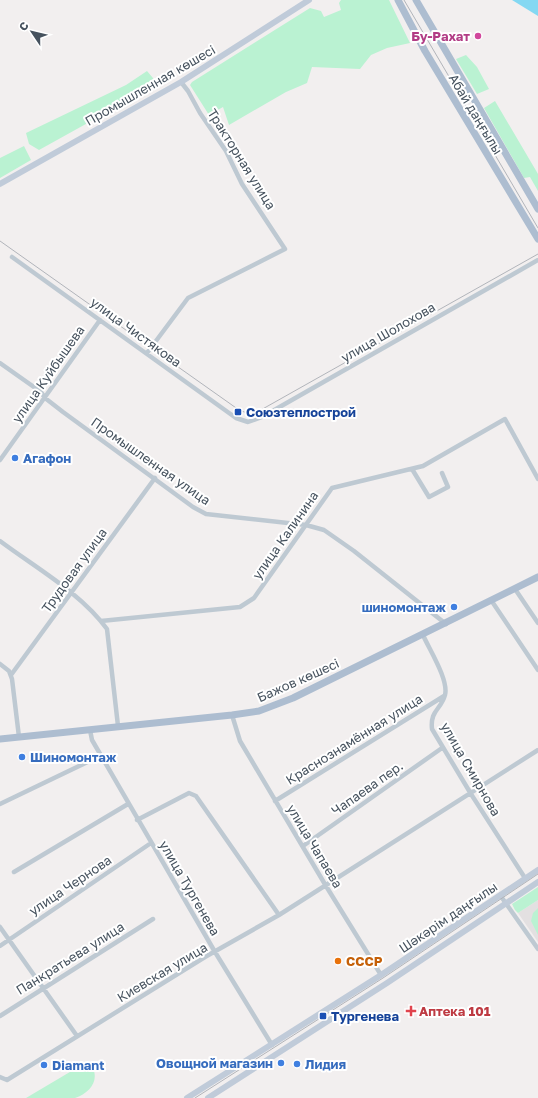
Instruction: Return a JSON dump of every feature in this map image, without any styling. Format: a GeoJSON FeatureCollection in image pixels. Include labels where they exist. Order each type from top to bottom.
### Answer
{"type":"FeatureCollection","features":[{"type":"Feature","properties":{"kind":"main road","name":"Промышленная көшесі"},"geometry":{"type":"LineString","coordinates":[[0,184],[181,82],[309,0]]}},
{"type":"Feature","properties":{"kind":"main road","name":"Абай даңғылы"},"geometry":{"type":"LineString","coordinates":[[398,0],[428,57],[538,239]]}},
{"type":"Feature","properties":{"kind":"main road","name":"Абай даңғылы"},"geometry":{"type":"LineString","coordinates":[[416,0],[538,209]]}},
{"type":"Feature","properties":{"kind":"main road","name":"Бажов көшесі"},"geometry":{"type":"LineString","coordinates":[[0,739],[259,711],[282,703],[446,624],[490,600],[538,577]]}},
{"type":"Feature","properties":{"kind":"main road","name":"Шәкәрім даңғылы"},"geometry":{"type":"LineString","coordinates":[[187,1098],[381,975],[538,870]]}},
{"type":"Feature","properties":{"kind":"main road","name":"улица Смирнова"},"geometry":{"type":"LineString","coordinates":[[525,878],[530,887]]}},
{"type":"Feature","properties":{"kind":"main road","name":"Шәкәрім даңғылы"},"geometry":{"type":"LineString","coordinates":[[208,1098],[387,983],[538,882]]}},
{"type":"Feature","properties":{"kind":"main road","name":"улица Чапаева"},"geometry":{"type":"LineString","coordinates":[[381,975],[387,983]]}},
{"type":"Feature","properties":{"kind":"main road","name":"улица Тургенева"},"geometry":{"type":"LineString","coordinates":[[272,1045],[278,1054]]}},
{"type":"Feature","properties":{"kind":"street","name":"Тракторная улица"},"geometry":{"type":"LineString","coordinates":[[147,353],[188,298],[285,248],[242,184],[226,151],[200,113],[188,90],[181,82]]}},
{"type":"Feature","properties":{"kind":"street","name":"улица Чистякова"},"geometry":{"type":"LineString","coordinates":[[12,257],[236,418],[248,422]]}},
{"type":"Feature","properties":{"kind":"street","name":"улица Шолохова"},"geometry":{"type":"LineString","coordinates":[[248,422],[262,417],[538,260]]}},
{"type":"Feature","properties":{"kind":"street","name":"улица Куйбышева"},"geometry":{"type":"LineString","coordinates":[[0,460],[100,320]]}},
{"type":"Feature","properties":{"kind":"street","name":"Промышленная улица"},"geometry":{"type":"LineString","coordinates":[[0,363],[41,392],[45,398],[193,507],[206,514],[306,525],[324,530],[354,551],[446,624]]}},
{"type":"Feature","properties":{"kind":"street","name":"улица Калинина"},"geometry":{"type":"LineString","coordinates":[[102,621],[240,607],[254,598],[332,488],[423,466],[505,419],[538,479]]}},
{"type":"Feature","properties":{"kind":"street"},"geometry":{"type":"LineString","coordinates":[[412,469],[429,497],[448,487],[442,473]]}},
{"type":"Feature","properties":{"kind":"street","name":"Трудовая улица"},"geometry":{"type":"LineString","coordinates":[[11,675],[155,478]]}},
{"type":"Feature","properties":{"kind":"street"},"geometry":{"type":"LineString","coordinates":[[0,541],[71,593],[102,621],[108,629],[118,726]]}},
{"type":"Feature","properties":{"kind":"street"},"geometry":{"type":"LineString","coordinates":[[515,589],[538,623]]}},
{"type":"Feature","properties":{"kind":"street"},"geometry":{"type":"LineString","coordinates":[[490,600],[538,670]]}},
{"type":"Feature","properties":{"kind":"street"},"geometry":{"type":"LineString","coordinates":[[423,635],[445,684],[445,696]]}},
{"type":"Feature","properties":{"kind":"street"},"geometry":{"type":"LineString","coordinates":[[0,664],[11,675],[19,737]]}},
{"type":"Feature","properties":{"kind":"street","name":"улица Смирнова"},"geometry":{"type":"LineString","coordinates":[[445,696],[431,719],[432,729],[442,748],[525,878]]}},
{"type":"Feature","properties":{"kind":"street","name":"Краснознамённая улица"},"geometry":{"type":"LineString","coordinates":[[275,800],[445,696]]}},
{"type":"Feature","properties":{"kind":"street","name":"улица Чапаева"},"geometry":{"type":"LineString","coordinates":[[232,715],[240,741],[381,975]]}},
{"type":"Feature","properties":{"kind":"street","name":"улица Тургенева"},"geometry":{"type":"LineString","coordinates":[[90,730],[92,740],[100,756],[215,952],[272,1045]]}},
{"type":"Feature","properties":{"kind":"street","name":"Чапаева пер."},"geometry":{"type":"LineString","coordinates":[[303,846],[442,748]]}},
{"type":"Feature","properties":{"kind":"street","name":"Киевская улица"},"geometry":{"type":"LineString","coordinates":[[0,1077],[7,1080],[215,952],[279,915],[538,750]]}},
{"type":"Feature","properties":{"kind":"street"},"geometry":{"type":"LineString","coordinates":[[0,804],[100,756]]}},
{"type":"Feature","properties":{"kind":"street"},"geometry":{"type":"LineString","coordinates":[[137,820],[188,793],[196,796],[279,915]]}},
{"type":"Feature","properties":{"kind":"street"},"geometry":{"type":"LineString","coordinates":[[14,872],[128,804]]}},
{"type":"Feature","properties":{"kind":"street","name":"улица Чернова"},"geometry":{"type":"LineString","coordinates":[[0,946],[151,843]]}},
{"type":"Feature","properties":{"kind":"street"},"geometry":{"type":"LineString","coordinates":[[500,895],[538,949]]}},
{"type":"Feature","properties":{"kind":"street","name":"Панкратьева улица"},"geometry":{"type":"LineString","coordinates":[[0,1016],[153,919]]}},
{"type":"Feature","properties":{"kind":"street"},"geometry":{"type":"LineString","coordinates":[[0,927],[77,1036]]}},
{"type":"Feature","properties":{"kind":"shaded area"},"geometry":{"type":"Polygon","coordinates":[[[538,900],[538,942],[518,913],[538,900]]]}},
{"type":"Feature","properties":{"kind":"green space"},"geometry":{"type":"Polygon","coordinates":[[[341,0],[389,0],[410,43],[387,48],[371,55],[360,69],[312,67],[307,83],[286,92],[229,125],[223,107],[209,115],[190,85],[192,82],[310,8],[321,11],[324,17],[341,10],[339,3],[341,0]]]}},
{"type":"Feature","properties":{"kind":"green space"},"geometry":{"type":"Polygon","coordinates":[[[466,55],[477,67],[489,89],[477,94],[456,59],[466,55]]]}},
{"type":"Feature","properties":{"kind":"green space"},"geometry":{"type":"Polygon","coordinates":[[[147,71],[158,84],[39,150],[29,144],[26,133],[126,85],[147,71]]]}},
{"type":"Feature","properties":{"kind":"green space"},"geometry":{"type":"Polygon","coordinates":[[[495,101],[538,174],[538,191],[530,177],[524,178],[484,108],[495,101]]]}},
{"type":"Feature","properties":{"kind":"green space"},"geometry":{"type":"Polygon","coordinates":[[[24,146],[31,160],[0,178],[0,158],[24,146]]]}},
{"type":"Feature","properties":{"kind":"green space"},"geometry":{"type":"Polygon","coordinates":[[[538,887],[538,900],[518,913],[512,904],[538,887]]]}},
{"type":"Feature","properties":{"kind":"green space"},"geometry":{"type":"Polygon","coordinates":[[[538,908],[538,935],[531,921],[533,913],[538,908]]]}},
{"type":"Feature","properties":{"kind":"green space"},"geometry":{"type":"Polygon","coordinates":[[[86,1065],[93,1068],[95,1078],[92,1086],[80,1096],[75,1098],[26,1098],[80,1066],[86,1065]]]}},
{"type":"Feature","properties":{"kind":"water"},"geometry":{"type":"Polygon","coordinates":[[[512,0],[538,0],[538,16],[512,0]]]}},
{"type":"Feature","properties":{"kind":"tram line"},"geometry":{"type":"LineString","coordinates":[[404,0],[538,228]]}},
{"type":"Feature","properties":{"kind":"tram line"},"geometry":{"type":"LineString","coordinates":[[0,241],[239,410],[247,413],[259,411],[538,254]]}},
{"type":"Feature","properties":{"kind":"tram line"},"geometry":{"type":"LineString","coordinates":[[195,1098],[383,978],[538,874]]}},
{"type":"Feature","properties":{"kind":"place","name":"Бу-Рахат"},"geometry":{"type":"Point","coordinates":[478,36]}},
{"type":"Feature","properties":{"kind":"place","name":"Союзтеплострой"},"geometry":{"type":"Point","coordinates":[238,412]}},
{"type":"Feature","properties":{"kind":"place","name":"Агафон"},"geometry":{"type":"Point","coordinates":[15,458]}},
{"type":"Feature","properties":{"kind":"place","name":"шиномонтаж"},"geometry":{"type":"Point","coordinates":[454,607]}},
{"type":"Feature","properties":{"kind":"place","name":"Шиномонтаж"},"geometry":{"type":"Point","coordinates":[22,757]}},
{"type":"Feature","properties":{"kind":"place","name":"СССР"},"geometry":{"type":"Point","coordinates":[338,961]}},
{"type":"Feature","properties":{"kind":"place","name":"Аптека 101"},"geometry":{"type":"Point","coordinates":[411,1011]}},
{"type":"Feature","properties":{"kind":"place","name":"Тургенева"},"geometry":{"type":"Point","coordinates":[323,1016]}},
{"type":"Feature","properties":{"kind":"place","name":"Овощной магазин"},"geometry":{"type":"Point","coordinates":[281,1063]}},
{"type":"Feature","properties":{"kind":"place","name":"Лидия"},"geometry":{"type":"Point","coordinates":[297,1064]}},
{"type":"Feature","properties":{"kind":"place","name":"Diamant"},"geometry":{"type":"Point","coordinates":[44,1065]}}]}
